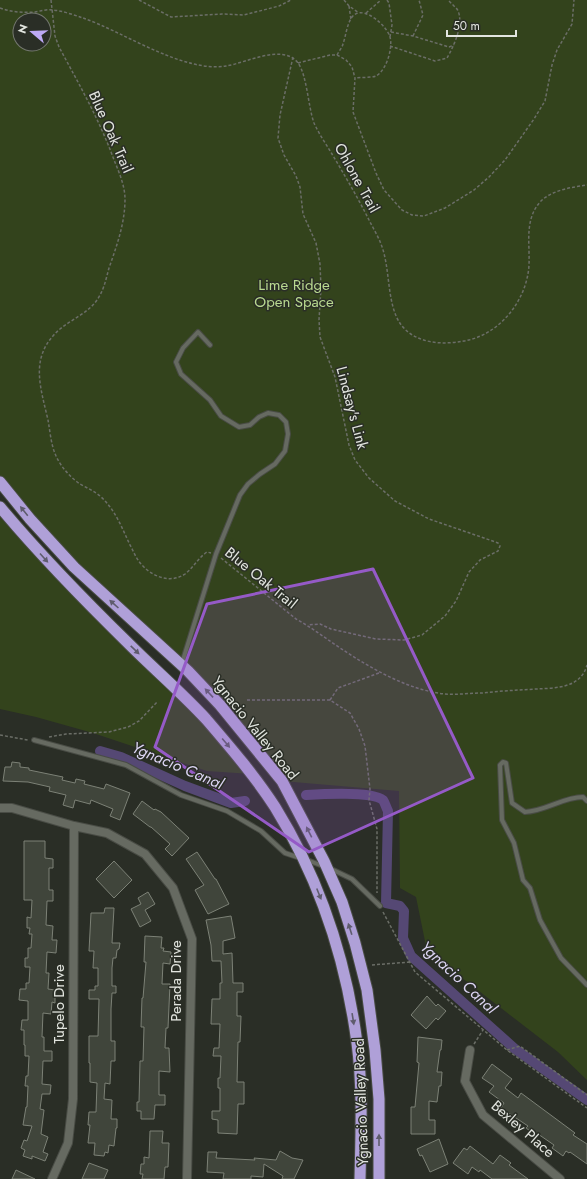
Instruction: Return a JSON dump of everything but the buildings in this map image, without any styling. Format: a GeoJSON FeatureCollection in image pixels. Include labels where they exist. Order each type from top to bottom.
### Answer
{"type":"FeatureCollection","features":[{"type":"Feature","properties":{"kind":"highway","name":"Ygnacio Valley Road"},"geometry":{"type":"LineString","coordinates":[[0,482],[30,519],[74,567],[182,665],[220,705],[282,781],[327,867],[342,902],[367,990],[375,1050],[379,1099],[379,1179]]}},
{"type":"Feature","properties":{"kind":"highway","name":"Ygnacio Valley Road"},"geometry":{"type":"LineString","coordinates":[[0,507],[45,559],[87,603],[205,718],[252,774],[275,807],[311,876],[328,918],[341,961],[357,1044],[360,1087],[360,1179]]}},
{"type":"Feature","properties":{"kind":"street","name":"Perada Drive"},"geometry":{"type":"LineString","coordinates":[[0,808],[12,808],[74,826],[106,833],[144,854],[172,888],[192,939],[187,1179]]}},
{"type":"Feature","properties":{"kind":"street","name":"Tupelo Drive"},"geometry":{"type":"LineString","coordinates":[[52,1179],[68,1143],[73,1099],[74,826]]}},
{"type":"Feature","properties":{"kind":"street","name":"Bexley Place"},"geometry":{"type":"LineString","coordinates":[[470,1050],[465,1081],[483,1115],[560,1179]]}},
{"type":"Feature","properties":{"kind":"lane"},"geometry":{"type":"LineString","coordinates":[[182,665],[189,637],[216,554],[240,495],[248,484],[275,464],[285,451],[288,434],[286,422],[279,416],[268,413],[259,417],[250,424],[239,427],[230,422],[221,416],[210,400],[180,374],[176,362],[183,348],[198,332],[210,345]]}},
{"type":"Feature","properties":{"kind":"lane"},"geometry":{"type":"LineString","coordinates":[[34,740],[126,765],[181,795],[228,811],[261,831],[285,853],[327,867],[352,879],[380,906]]}},
{"type":"Feature","properties":{"kind":"lane"},"geometry":{"type":"LineString","coordinates":[[587,801],[584,797],[574,797],[536,811],[524,812],[512,803],[506,763],[503,762],[500,765],[502,820],[514,843],[523,880],[530,888],[540,920],[561,958],[587,985]]}},
{"type":"Feature","properties":{"kind":"path","name":"Blue Oak Trail"},"geometry":{"type":"LineString","coordinates":[[51,0],[55,36],[59,47],[98,122],[112,153],[120,175],[125,197],[123,222],[102,292],[96,302],[81,315],[60,329],[46,345],[40,359],[39,382],[55,455],[63,468],[78,483],[100,496],[114,511],[137,560],[144,568],[154,575],[165,578],[174,578],[184,574],[201,556],[207,552],[216,554],[296,619],[308,625],[328,640],[380,672],[422,690],[445,694],[464,694],[547,688],[574,684],[582,677],[587,666]]}},
{"type":"Feature","properties":{"kind":"path"},"geometry":{"type":"LineString","coordinates":[[139,0],[171,17],[215,14],[244,15],[279,6],[291,0]]}},
{"type":"Feature","properties":{"kind":"path"},"geometry":{"type":"LineString","coordinates":[[344,0],[349,6],[359,13]]}},
{"type":"Feature","properties":{"kind":"path"},"geometry":{"type":"LineString","coordinates":[[366,13],[381,0]]}},
{"type":"Feature","properties":{"kind":"path"},"geometry":{"type":"LineString","coordinates":[[354,78],[376,76],[383,70],[387,62],[392,25],[389,3],[387,0]]}},
{"type":"Feature","properties":{"kind":"path"},"geometry":{"type":"LineString","coordinates":[[413,36],[423,15],[419,0]]}},
{"type":"Feature","properties":{"kind":"path"},"geometry":{"type":"LineString","coordinates":[[390,46],[435,61],[447,58],[454,46],[460,22],[457,10],[448,0]]}},
{"type":"Feature","properties":{"kind":"path"},"geometry":{"type":"LineString","coordinates":[[298,63],[330,55],[337,55],[346,60],[352,67],[354,78],[354,112],[384,190],[402,210],[412,215],[424,216],[444,208],[474,190],[489,177],[505,160],[534,119],[545,100],[552,65],[557,50],[572,24],[574,0]]}},
{"type":"Feature","properties":{"kind":"path"},"geometry":{"type":"LineString","coordinates":[[349,6],[351,20]]}},
{"type":"Feature","properties":{"kind":"path"},"geometry":{"type":"LineString","coordinates":[[0,8],[28,12],[53,10],[85,19],[169,56],[199,66],[225,67],[281,53],[293,57]]}},
{"type":"Feature","properties":{"kind":"path"},"geometry":{"type":"LineString","coordinates":[[337,55],[343,44],[351,20],[355,14],[368,14],[385,28],[390,37]]}},
{"type":"Feature","properties":{"kind":"path"},"geometry":{"type":"LineString","coordinates":[[391,32],[413,36],[449,48],[454,46]]}},
{"type":"Feature","properties":{"kind":"path","name":"Ohlone Trail"},"geometry":{"type":"LineString","coordinates":[[293,57],[303,73],[309,106],[315,125],[358,199],[381,243],[386,258],[394,312],[409,333],[422,340],[447,344],[467,341],[484,334],[506,318],[517,304],[525,284],[529,266],[528,235],[531,217],[542,200],[552,194],[587,184]]}},
{"type":"Feature","properties":{"kind":"path","name":"Lindsay's Link"},"geometry":{"type":"LineString","coordinates":[[293,57],[280,115],[278,138],[284,155],[296,176],[300,187],[303,214],[316,243],[320,264],[320,337],[335,377],[349,445],[355,460],[369,478],[396,501],[429,519],[498,543],[500,546],[498,551],[480,560],[469,572],[456,601],[445,616],[422,635],[404,640],[376,639],[331,629],[320,624],[308,625]]}},
{"type":"Feature","properties":{"kind":"path"},"geometry":{"type":"LineString","coordinates":[[330,700],[338,688],[380,672]]}},
{"type":"Feature","properties":{"kind":"path"},"geometry":{"type":"LineString","coordinates":[[247,700],[330,700],[350,713],[359,729],[365,746],[370,789],[369,800],[377,829],[377,894],[380,906],[415,972],[507,1050],[587,1108]]}},
{"type":"Feature","properties":{"kind":"path"},"geometry":{"type":"LineString","coordinates":[[0,735],[34,740],[66,734],[109,732],[128,727],[139,720],[158,701]]}},
{"type":"Feature","properties":{"kind":"path"},"geometry":{"type":"LineString","coordinates":[[361,966],[410,962]]}},
{"type":"Feature","properties":{"kind":"path"},"geometry":{"type":"LineString","coordinates":[[470,1050],[483,1030]]}},
{"type":"Feature","properties":{"kind":"path"},"geometry":{"type":"LineString","coordinates":[[507,1050],[520,1046],[587,1095]]}},
{"type":"Feature","properties":{"kind":"highlighted area"},"geometry":{"type":"Polygon","coordinates":[[[373,569],[473,778],[309,852],[155,747],[207,604],[373,569]]]}},
{"type":"Feature","properties":{"kind":"green space","name":"Lime Ridge Open Space"},"geometry":{"type":"Polygon","coordinates":[[[0,0],[587,0],[587,1080],[558,1052],[427,951],[416,897],[400,888],[399,791],[282,781],[220,705],[74,567],[0,482],[0,0]]]}},
{"type":"Feature","properties":{"kind":"green space"},"geometry":{"type":"Polygon","coordinates":[[[0,507],[252,774],[207,771],[93,733],[36,717],[0,709],[0,507]]]}},
{"type":"Feature","properties":{"kind":"waterway","name":"Ygnacio Canal"},"geometry":{"type":"LineString","coordinates":[[100,751],[121,757],[185,786],[231,803],[245,801]]}},
{"type":"Feature","properties":{"kind":"waterway","name":"Ygnacio Canal"},"geometry":{"type":"LineString","coordinates":[[306,795],[358,794],[377,797],[383,800],[388,811],[386,903],[400,906],[404,911],[403,938],[411,956],[515,1049],[587,1100]]}}]}
